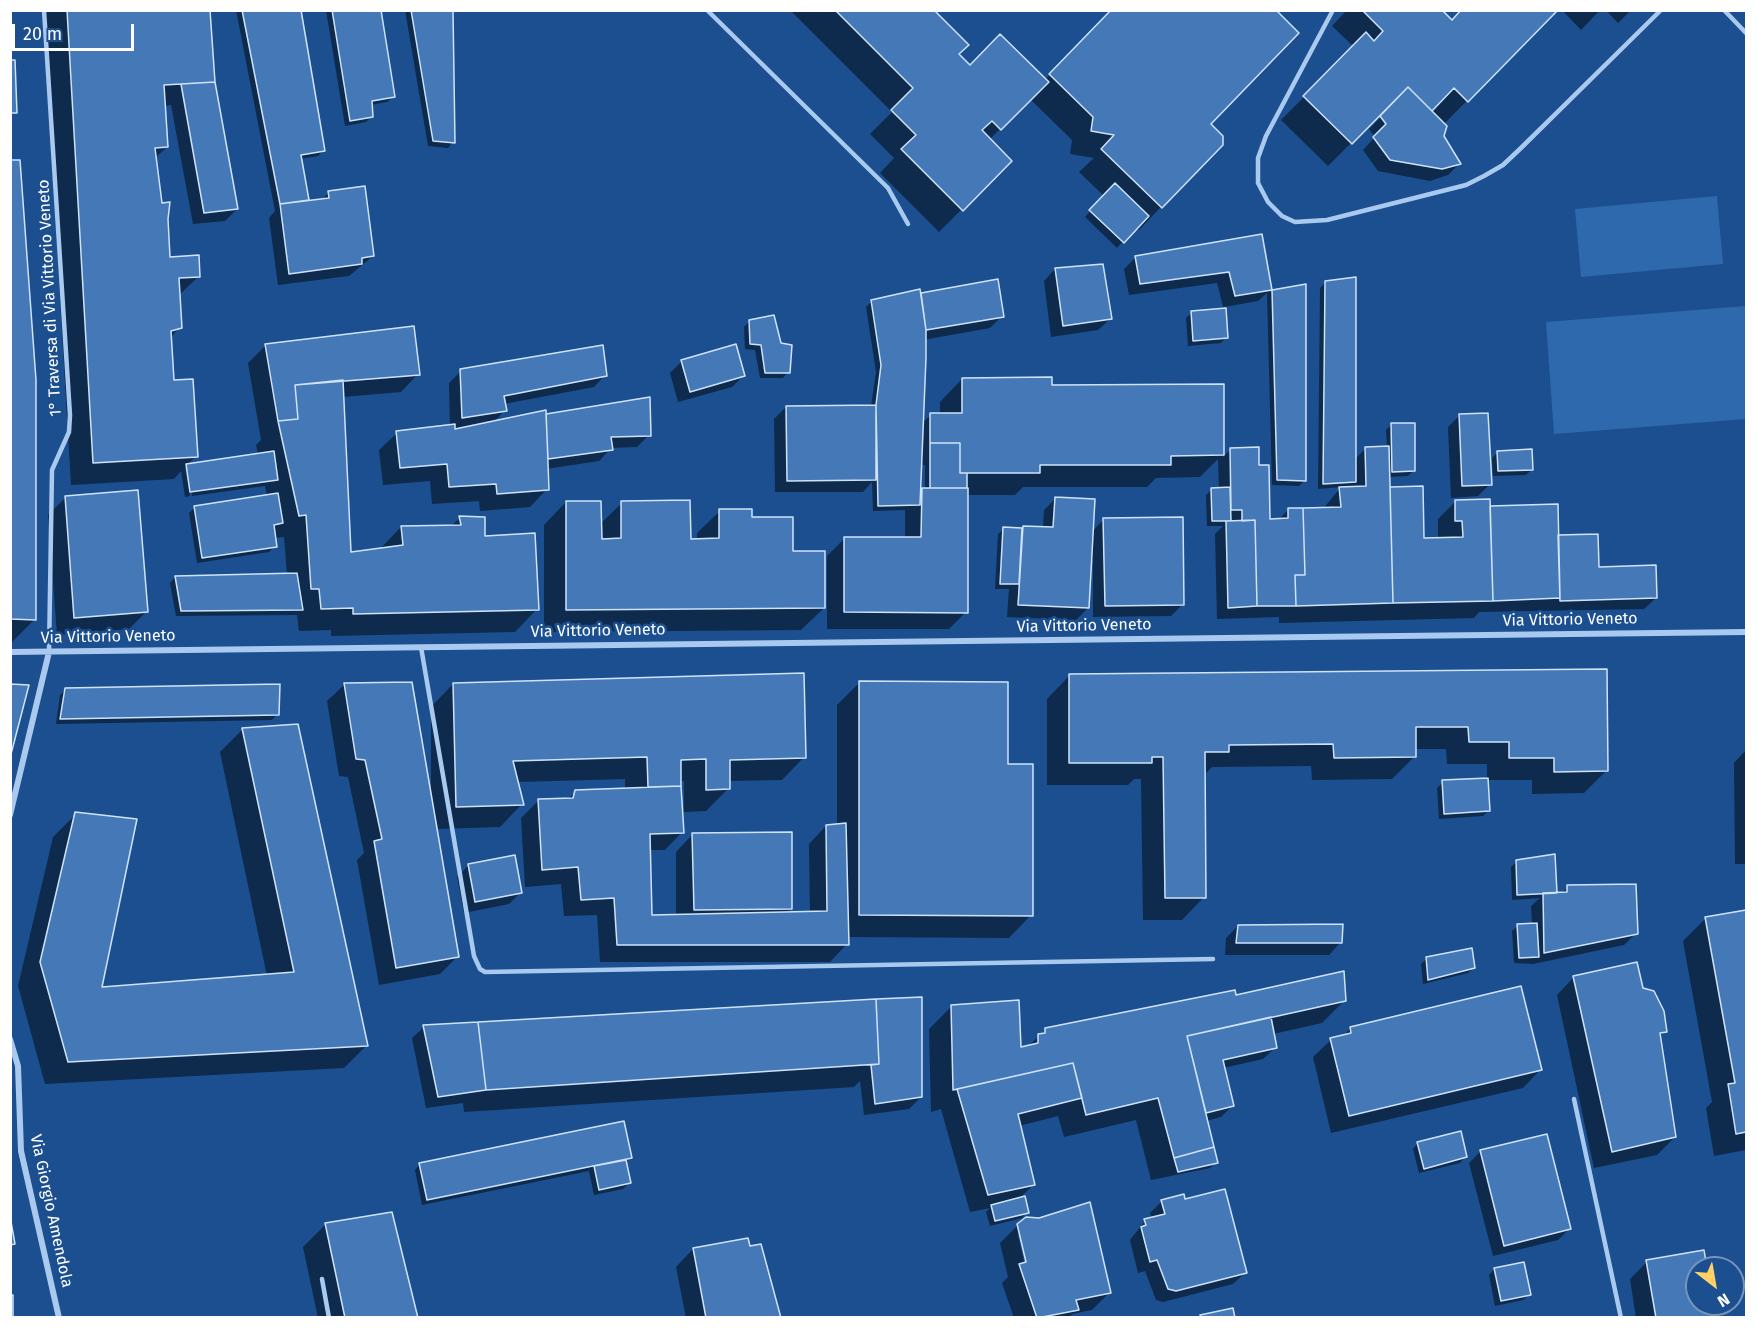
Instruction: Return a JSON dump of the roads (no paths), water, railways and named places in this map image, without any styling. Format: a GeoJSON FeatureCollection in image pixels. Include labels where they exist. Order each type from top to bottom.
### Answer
{"type":"FeatureCollection","features":[{"type":"Feature","properties":{"kind":"street","name":"Via Vittorio Veneto"},"geometry":{"type":"LineString","coordinates":[[10,652],[1746,632]]}},
{"type":"Feature","properties":{"kind":"street"},"geometry":{"type":"LineString","coordinates":[[10,815],[50,652]]}},
{"type":"Feature","properties":{"kind":"street","name":"Via Giorgio Amendola"},"geometry":{"type":"LineString","coordinates":[[10,1040],[18,1066],[21,1150],[59,1317]]}},
{"type":"Feature","properties":{"kind":"lane","name":"1° Traversa di Via Vittorio Veneto"},"geometry":{"type":"LineString","coordinates":[[44,10],[70,415],[69,432],[52,470],[50,652]]}},
{"type":"Feature","properties":{"kind":"lane"},"geometry":{"type":"LineString","coordinates":[[707,10],[888,188],[908,224]]}},
{"type":"Feature","properties":{"kind":"lane"},"geometry":{"type":"LineString","coordinates":[[1333,10],[1266,136],[1258,158],[1258,183],[1268,202],[1282,216],[1295,222],[1327,220],[1466,185],[1494,170],[1521,148],[1660,10]]}},
{"type":"Feature","properties":{"kind":"lane"},"geometry":{"type":"LineString","coordinates":[[1724,10],[1746,33]]}},
{"type":"Feature","properties":{"kind":"lane"},"geometry":{"type":"LineString","coordinates":[[422,647],[474,956],[480,969],[485,972],[1213,959]]}},
{"type":"Feature","properties":{"kind":"lane"},"geometry":{"type":"LineString","coordinates":[[1574,1099],[1621,1317]]}},
{"type":"Feature","properties":{"kind":"lane"},"geometry":{"type":"LineString","coordinates":[[322,1279],[329,1317]]}}]}
